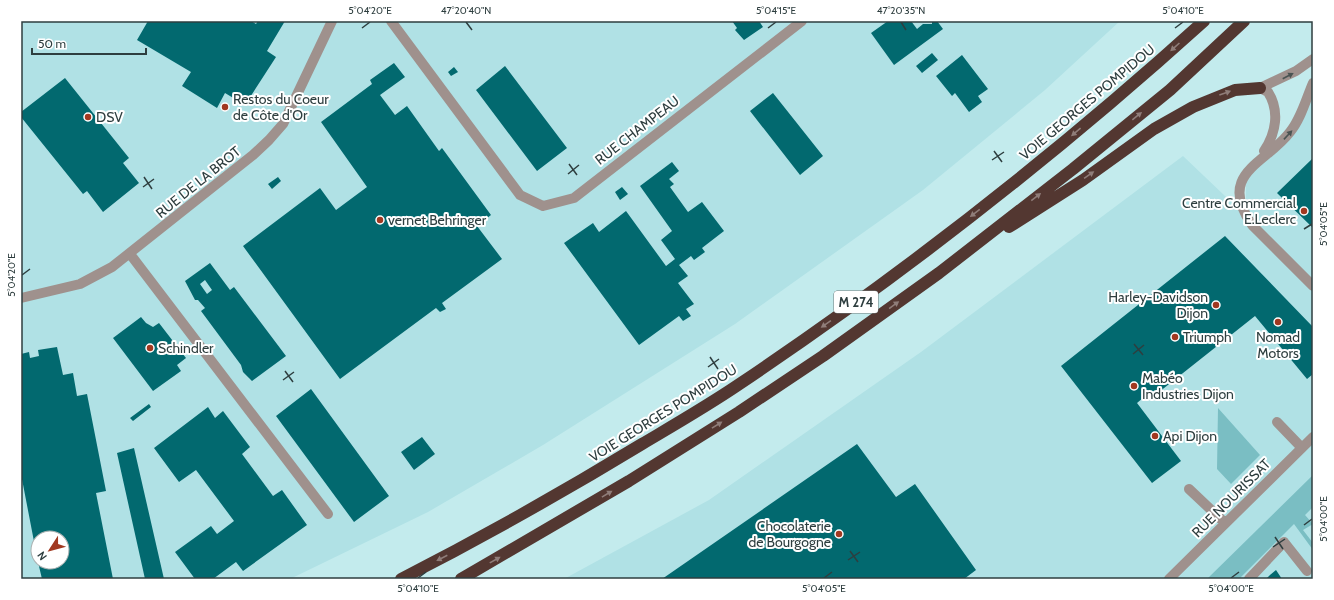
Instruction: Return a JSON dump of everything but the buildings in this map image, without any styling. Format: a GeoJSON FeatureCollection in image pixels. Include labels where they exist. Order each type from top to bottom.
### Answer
{"type":"FeatureCollection","features":[{"type":"Feature","properties":{"kind":"highway","name":"VOIE GEORGES POMPIDOU"},"geometry":{"type":"LineString","coordinates":[[401,579],[477,540],[570,488],[736,386],[827,324],[977,211],[1056,149],[1153,68],[1204,21]]}},
{"type":"Feature","properties":{"kind":"highway","name":"M 274"},"geometry":{"type":"LineString","coordinates":[[461,579],[629,481],[739,412],[824,356],[939,273],[1073,169],[1170,90],[1244,21]]}},
{"type":"Feature","properties":{"kind":"highway"},"geometry":{"type":"LineString","coordinates":[[939,273],[1083,180],[1169,120],[1214,97],[1235,90],[1260,88]]}},
{"type":"Feature","properties":{"kind":"street","name":"RUE DE LA BROT"},"geometry":{"type":"LineString","coordinates":[[21,298],[80,284],[102,274],[130,254],[269,140],[282,124],[332,21]]}},
{"type":"Feature","properties":{"kind":"street","name":"RUE CHAMPEAU"},"geometry":{"type":"LineString","coordinates":[[391,21],[520,195],[543,206],[574,198],[802,21]]}},
{"type":"Feature","properties":{"kind":"street"},"geometry":{"type":"LineString","coordinates":[[1260,88],[1296,71],[1313,59]]}},
{"type":"Feature","properties":{"kind":"street"},"geometry":{"type":"LineString","coordinates":[[1258,160],[1289,134],[1294,127],[1313,83]]}},
{"type":"Feature","properties":{"kind":"street"},"geometry":{"type":"LineString","coordinates":[[1260,88],[1268,92],[1276,110],[1275,129],[1271,140],[1246,175],[1242,184],[1241,201],[1246,217],[1261,235],[1313,286]]}},
{"type":"Feature","properties":{"kind":"street"},"geometry":{"type":"LineString","coordinates":[[130,254],[328,514]]}},
{"type":"Feature","properties":{"kind":"street"},"geometry":{"type":"LineString","coordinates":[[1277,422],[1302,448]]}},
{"type":"Feature","properties":{"kind":"street","name":"RUE NOURISSAT"},"geometry":{"type":"LineString","coordinates":[[1174,577],[1225,523],[1313,437]]}},
{"type":"Feature","properties":{"kind":"street"},"geometry":{"type":"LineString","coordinates":[[1189,489],[1225,523]]}},
{"type":"Feature","properties":{"kind":"street"},"geometry":{"type":"LineString","coordinates":[[1249,579],[1284,542],[1307,570]]}},
{"type":"Feature","properties":{"kind":"shaded area"},"geometry":{"type":"Polygon","coordinates":[[[21,21],[1120,21],[1045,90],[923,190],[735,324],[543,445],[428,512],[290,579],[21,579],[21,21]]]}},
{"type":"Feature","properties":{"kind":"shaded area"},"geometry":{"type":"Polygon","coordinates":[[[1313,79],[1313,579],[564,579],[709,500],[921,352],[1183,156],[1246,216],[1246,175],[1289,134],[1313,79]]]}},
{"type":"Feature","properties":{"kind":"shaded area"},"geometry":{"type":"Polygon","coordinates":[[[1218,408],[1260,455],[1231,484],[1217,469],[1218,408]]]}},
{"type":"Feature","properties":{"kind":"shaded area"},"geometry":{"type":"Polygon","coordinates":[[[1313,475],[1313,507],[1305,515],[1313,524],[1303,530],[1313,543],[1313,550],[1294,524],[1239,579],[1207,579],[1313,475]]]}},
{"type":"Feature","properties":{"kind":"place","name":"Restos du Coeur de Côte d'Or"},"geometry":{"type":"Point","coordinates":[225,107]}},
{"type":"Feature","properties":{"kind":"place","name":"DSV"},"geometry":{"type":"Point","coordinates":[88,117]}},
{"type":"Feature","properties":{"kind":"place","name":"Centre Commercial E.Leclerc"},"geometry":{"type":"Point","coordinates":[1304,211]}},
{"type":"Feature","properties":{"kind":"place","name":"vernet Behringer"},"geometry":{"type":"Point","coordinates":[380,220]}},
{"type":"Feature","properties":{"kind":"place","name":"Harley-Davidson Dijon"},"geometry":{"type":"Point","coordinates":[1216,305]}},
{"type":"Feature","properties":{"kind":"place","name":"Nomad Motors"},"geometry":{"type":"Point","coordinates":[1278,322]}},
{"type":"Feature","properties":{"kind":"place","name":"Triumph"},"geometry":{"type":"Point","coordinates":[1175,337]}},
{"type":"Feature","properties":{"kind":"place","name":"Schindler"},"geometry":{"type":"Point","coordinates":[150,348]}},
{"type":"Feature","properties":{"kind":"place","name":"Mabéo Industries Dijon"},"geometry":{"type":"Point","coordinates":[1134,386]}},
{"type":"Feature","properties":{"kind":"place","name":"Api Dijon"},"geometry":{"type":"Point","coordinates":[1155,436]}},
{"type":"Feature","properties":{"kind":"place","name":"Chocolaterie de Bourgogne"},"geometry":{"type":"Point","coordinates":[839,534]}}]}
